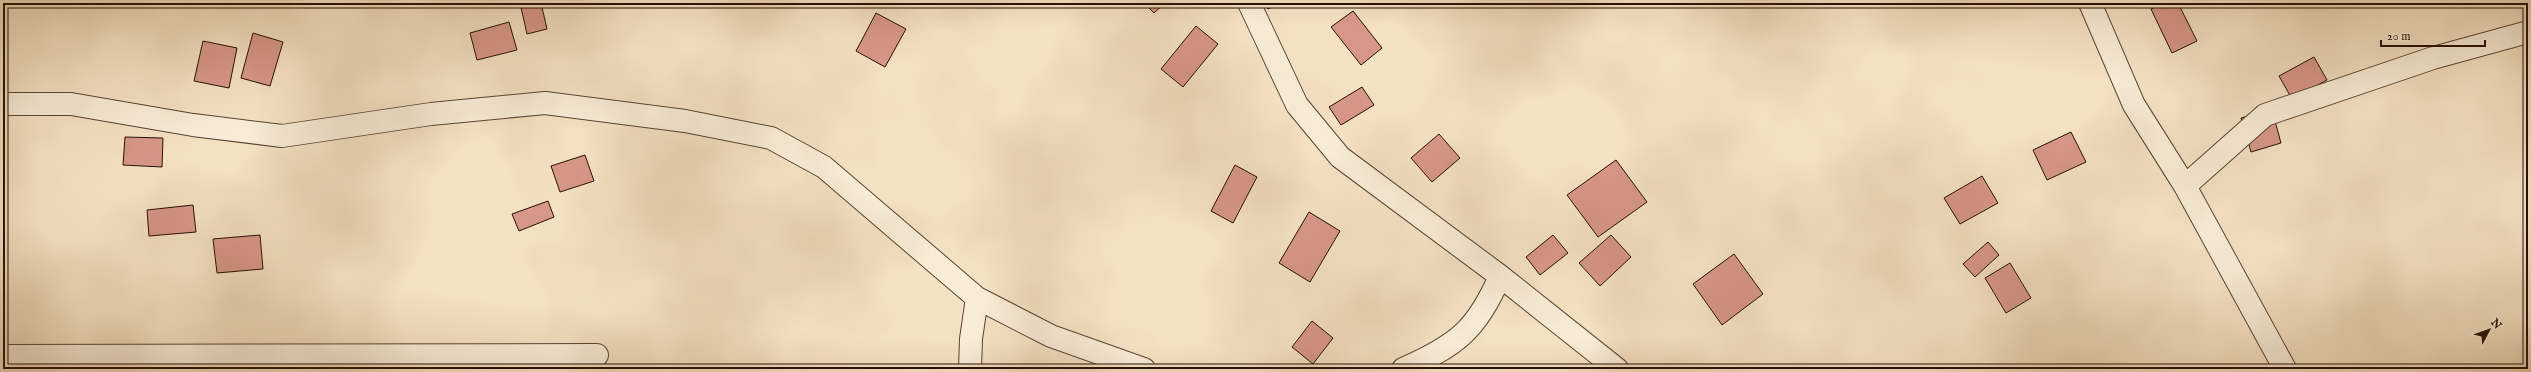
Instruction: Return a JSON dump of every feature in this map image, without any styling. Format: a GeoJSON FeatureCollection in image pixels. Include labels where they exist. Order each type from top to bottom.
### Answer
{"type":"FeatureCollection","features":[{"type":"Feature","properties":{"kind":"street"},"geometry":{"type":"LineString","coordinates":[[1249,3],[1297,105],[1340,157],[1500,276],[1617,369]]}},
{"type":"Feature","properties":{"kind":"street"},"geometry":{"type":"LineString","coordinates":[[2090,3],[2134,105],[2185,186],[2285,369]]}},
{"type":"Feature","properties":{"kind":"street"},"geometry":{"type":"LineString","coordinates":[[2185,186],[2265,115],[2432,58],[2528,32]]}},
{"type":"Feature","properties":{"kind":"street"},"geometry":{"type":"LineString","coordinates":[[3,104],[71,104],[193,125],[282,136],[431,114],[545,103],[685,121],[771,138],[824,167],[977,298],[1051,336],[1144,369]]}},
{"type":"Feature","properties":{"kind":"street"},"geometry":{"type":"LineString","coordinates":[[1404,369],[1452,345],[1472,326],[1487,305],[1500,276]]}},
{"type":"Feature","properties":{"kind":"street"},"geometry":{"type":"LineString","coordinates":[[970,369],[971,339],[977,298]]}},
{"type":"Feature","properties":{"kind":"street"},"geometry":{"type":"LineString","coordinates":[[3,356],[597,355]]}},
{"type":"Feature","properties":{"kind":"building"},"geometry":{"type":"Polygon","coordinates":[[[520,3],[541,3],[547,29],[527,34],[520,3]]]}},
{"type":"Feature","properties":{"kind":"building"},"geometry":{"type":"Polygon","coordinates":[[[1144,3],[1165,3],[1154,13],[1144,3]]]}},
{"type":"Feature","properties":{"kind":"building"},"geometry":{"type":"Polygon","coordinates":[[[1265,3],[1279,3],[1268,9],[1265,3]]]}},
{"type":"Feature","properties":{"kind":"building"},"geometry":{"type":"Polygon","coordinates":[[[2163,3],[2178,3],[2197,41],[2172,53],[2151,9],[2163,3]]]}},
{"type":"Feature","properties":{"kind":"building"},"geometry":{"type":"Polygon","coordinates":[[[1353,11],[1382,48],[1361,65],[1331,27],[1353,11]]]}},
{"type":"Feature","properties":{"kind":"building"},"geometry":{"type":"Polygon","coordinates":[[[876,13],[906,29],[885,67],[856,51],[876,13]]]}},
{"type":"Feature","properties":{"kind":"building"},"geometry":{"type":"Polygon","coordinates":[[[509,22],[517,50],[477,60],[470,33],[509,22]]]}},
{"type":"Feature","properties":{"kind":"building"},"geometry":{"type":"Polygon","coordinates":[[[1196,26],[1218,44],[1183,87],[1161,69],[1196,26]]]}},
{"type":"Feature","properties":{"kind":"building"},"geometry":{"type":"Polygon","coordinates":[[[253,33],[283,42],[270,86],[241,78],[253,33]]]}},
{"type":"Feature","properties":{"kind":"building"},"geometry":{"type":"Polygon","coordinates":[[[203,41],[237,48],[229,88],[194,81],[203,41]]]}},
{"type":"Feature","properties":{"kind":"building"},"geometry":{"type":"Polygon","coordinates":[[[2314,57],[2327,80],[2292,99],[2279,76],[2314,57]]]}},
{"type":"Feature","properties":{"kind":"building"},"geometry":{"type":"Polygon","coordinates":[[[1362,87],[1374,105],[1341,125],[1329,107],[1362,87]]]}},
{"type":"Feature","properties":{"kind":"building"},"geometry":{"type":"Polygon","coordinates":[[[2272,110],[2281,143],[2251,152],[2241,118],[2272,110]]]}},
{"type":"Feature","properties":{"kind":"building"},"geometry":{"type":"Polygon","coordinates":[[[2071,132],[2086,162],[2047,180],[2033,150],[2071,132]]]}},
{"type":"Feature","properties":{"kind":"building"},"geometry":{"type":"Polygon","coordinates":[[[1439,134],[1460,158],[1432,182],[1411,158],[1439,134]]]}},
{"type":"Feature","properties":{"kind":"building"},"geometry":{"type":"Polygon","coordinates":[[[125,137],[163,138],[162,167],[123,165],[125,137]]]}},
{"type":"Feature","properties":{"kind":"building"},"geometry":{"type":"Polygon","coordinates":[[[585,155],[594,181],[560,192],[551,166],[585,155]]]}},
{"type":"Feature","properties":{"kind":"building"},"geometry":{"type":"Polygon","coordinates":[[[1616,160],[1647,202],[1598,237],[1567,195],[1616,160]]]}},
{"type":"Feature","properties":{"kind":"building"},"geometry":{"type":"Polygon","coordinates":[[[1235,165],[1257,177],[1233,223],[1211,211],[1235,165]]]}},
{"type":"Feature","properties":{"kind":"building"},"geometry":{"type":"Polygon","coordinates":[[[1982,176],[1998,203],[1960,224],[1944,198],[1982,176]]]}},
{"type":"Feature","properties":{"kind":"building"},"geometry":{"type":"Polygon","coordinates":[[[548,201],[554,217],[519,231],[512,214],[548,201]]]}},
{"type":"Feature","properties":{"kind":"building"},"geometry":{"type":"Polygon","coordinates":[[[193,205],[196,232],[149,236],[147,210],[193,205]]]}},
{"type":"Feature","properties":{"kind":"building"},"geometry":{"type":"Polygon","coordinates":[[[1309,212],[1340,231],[1310,282],[1279,263],[1309,212]]]}},
{"type":"Feature","properties":{"kind":"building"},"geometry":{"type":"Polygon","coordinates":[[[260,235],[263,269],[217,273],[213,239],[260,235]]]}},
{"type":"Feature","properties":{"kind":"building"},"geometry":{"type":"Polygon","coordinates":[[[1553,235],[1568,253],[1540,275],[1526,257],[1553,235]]]}},
{"type":"Feature","properties":{"kind":"building"},"geometry":{"type":"Polygon","coordinates":[[[1611,235],[1631,257],[1600,286],[1579,263],[1611,235]]]}},
{"type":"Feature","properties":{"kind":"building"},"geometry":{"type":"Polygon","coordinates":[[[1988,242],[1999,255],[1975,277],[1963,264],[1988,242]]]}},
{"type":"Feature","properties":{"kind":"building"},"geometry":{"type":"Polygon","coordinates":[[[1734,254],[1763,294],[1722,325],[1693,284],[1734,254]]]}},
{"type":"Feature","properties":{"kind":"building"},"geometry":{"type":"Polygon","coordinates":[[[2010,263],[2031,298],[2006,313],[1985,278],[2010,263]]]}},
{"type":"Feature","properties":{"kind":"building"},"geometry":{"type":"Polygon","coordinates":[[[1312,321],[1333,338],[1313,364],[1292,347],[1312,321]]]}}]}
